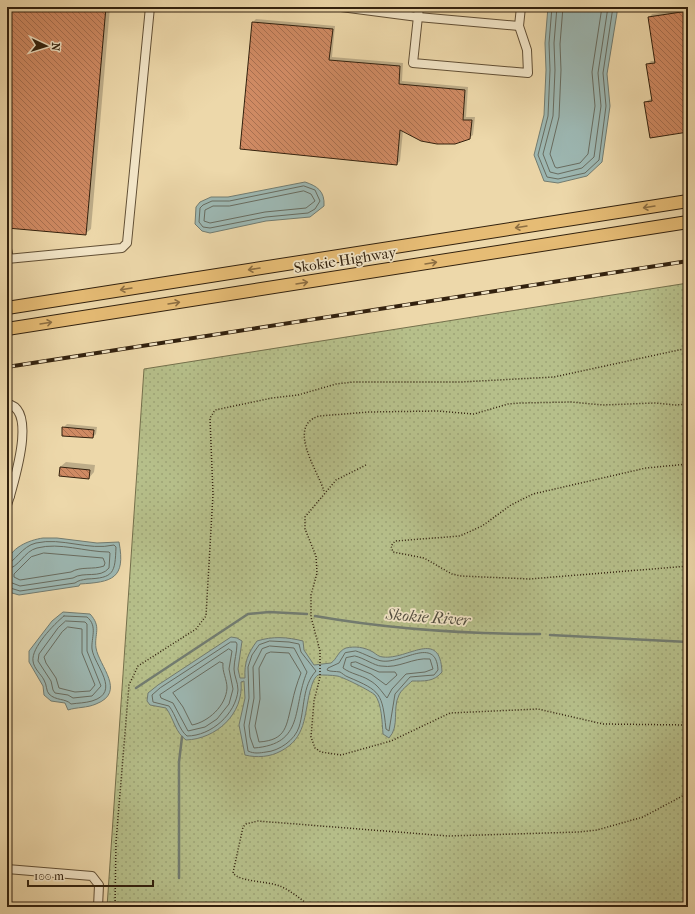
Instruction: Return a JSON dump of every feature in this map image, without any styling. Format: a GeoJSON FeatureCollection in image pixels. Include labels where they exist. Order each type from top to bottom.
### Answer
{"type":"FeatureCollection","features":[{"type":"Feature","properties":{"kind":"highway","name":"Skokie Highway"},"geometry":{"type":"LineString","coordinates":[[7,308],[688,201]]}},
{"type":"Feature","properties":{"kind":"highway","name":"Skokie Highway"},"geometry":{"type":"LineString","coordinates":[[7,329],[688,222]]}},
{"type":"Feature","properties":{"kind":"street"},"geometry":{"type":"LineString","coordinates":[[7,249],[8,259],[122,248],[127,243],[150,7]]}},
{"type":"Feature","properties":{"kind":"street"},"geometry":{"type":"LineString","coordinates":[[341,7],[418,17],[519,26]]}},
{"type":"Feature","properties":{"kind":"street"},"geometry":{"type":"LineString","coordinates":[[419,7],[413,63],[528,73],[527,50],[519,26],[521,7]]}},
{"type":"Feature","properties":{"kind":"street"},"geometry":{"type":"LineString","coordinates":[[7,404],[14,405],[22,415],[20,454],[8,496],[7,505]]}},
{"type":"Feature","properties":{"kind":"street"},"geometry":{"type":"LineString","coordinates":[[7,868],[92,876],[99,885],[98,907]]}},
{"type":"Feature","properties":{"kind":"path"},"geometry":{"type":"LineString","coordinates":[[115,907],[117,835],[129,685],[138,666],[196,629],[206,616],[213,494],[210,418],[215,410],[272,398],[313,392],[336,384],[353,382],[428,383],[538,380],[688,348]]}},
{"type":"Feature","properties":{"kind":"path"},"geometry":{"type":"LineString","coordinates":[[324,491],[304,443],[307,424],[313,418],[319,416],[369,412],[437,411],[474,414],[508,404],[521,403],[571,402],[603,405],[648,403],[676,405],[688,404]]}},
{"type":"Feature","properties":{"kind":"path"},"geometry":{"type":"LineString","coordinates":[[688,464],[646,468],[533,494],[511,505],[471,532],[450,537],[395,541],[391,546],[393,552],[424,558],[456,575],[530,579],[688,566]]}},
{"type":"Feature","properties":{"kind":"path"},"geometry":{"type":"LineString","coordinates":[[366,465],[336,480],[324,491],[306,517],[304,523],[316,556],[317,573],[311,595],[311,617],[319,644],[320,661],[320,677],[314,701],[311,737],[315,748],[321,752],[332,755],[341,755],[391,741],[450,713],[538,709],[603,724],[688,725]]}},
{"type":"Feature","properties":{"kind":"path"},"geometry":{"type":"LineString","coordinates":[[311,907],[280,886],[267,882],[237,878],[233,873],[241,834],[246,824],[258,821],[448,836],[589,831],[643,817],[688,793]]}},
{"type":"Feature","properties":{"kind":"green space"},"geometry":{"type":"Polygon","coordinates":[[[688,283],[688,907],[107,907],[144,369],[688,283]]]}},
{"type":"Feature","properties":{"kind":"water"},"geometry":{"type":"Polygon","coordinates":[[[548,7],[617,7],[607,74],[610,106],[602,162],[587,176],[558,183],[544,181],[534,155],[544,115],[546,70],[545,43],[548,7]]]}},
{"type":"Feature","properties":{"kind":"water"},"geometry":{"type":"Polygon","coordinates":[[[305,182],[317,187],[322,193],[324,201],[324,206],[310,217],[266,221],[210,233],[202,231],[195,224],[196,207],[200,202],[211,197],[228,197],[305,182]]]}},
{"type":"Feature","properties":{"kind":"water"},"geometry":{"type":"Polygon","coordinates":[[[43,538],[57,538],[97,543],[119,542],[121,554],[118,571],[108,580],[101,582],[80,584],[79,586],[19,595],[12,593],[7,589],[7,564],[9,558],[20,546],[43,538]]]}},
{"type":"Feature","properties":{"kind":"water"},"geometry":{"type":"Polygon","coordinates":[[[63,612],[90,614],[94,619],[97,627],[96,648],[109,678],[110,686],[110,693],[105,699],[93,705],[68,710],[65,703],[51,701],[44,695],[43,686],[29,662],[29,651],[52,621],[63,612]]]}},
{"type":"Feature","properties":{"kind":"water"},"geometry":{"type":"Polygon","coordinates":[[[231,637],[242,641],[238,669],[240,678],[245,678],[247,658],[257,641],[274,638],[286,638],[303,641],[304,650],[314,665],[331,663],[341,651],[349,647],[370,650],[383,657],[393,657],[421,649],[429,649],[435,652],[440,659],[442,672],[436,678],[425,681],[412,681],[401,691],[397,700],[394,728],[389,738],[383,734],[379,703],[375,695],[340,677],[332,675],[318,675],[312,684],[303,726],[295,740],[289,746],[272,755],[259,757],[250,756],[245,755],[239,725],[245,698],[244,681],[241,682],[241,694],[238,704],[226,723],[208,735],[197,739],[186,740],[182,737],[166,708],[150,705],[147,701],[148,693],[158,685],[231,637]]]}},
{"type":"Feature","properties":{"kind":"building"},"geometry":{"type":"Polygon","coordinates":[[[7,7],[106,7],[86,235],[7,228],[7,7]]]}},
{"type":"Feature","properties":{"kind":"building"},"geometry":{"type":"Polygon","coordinates":[[[688,11],[688,132],[650,138],[644,102],[652,101],[646,64],[655,63],[648,17],[688,11]]]}},
{"type":"Feature","properties":{"kind":"building"},"geometry":{"type":"Polygon","coordinates":[[[252,22],[333,29],[329,60],[400,66],[399,84],[465,90],[463,120],[472,120],[470,139],[455,144],[437,144],[421,141],[400,130],[397,165],[240,149],[252,22]]]}},
{"type":"Feature","properties":{"kind":"building"},"geometry":{"type":"Polygon","coordinates":[[[62,427],[94,430],[93,438],[62,436],[62,427]]]}},
{"type":"Feature","properties":{"kind":"building"},"geometry":{"type":"Polygon","coordinates":[[[60,467],[90,470],[89,479],[59,476],[60,467]]]}},
{"type":"Feature","properties":{"kind":"waterway","name":"Skokie River"},"geometry":{"type":"LineString","coordinates":[[136,688],[248,614],[269,612],[307,614]]}},
{"type":"Feature","properties":{"kind":"waterway","name":"Skokie River"},"geometry":{"type":"LineString","coordinates":[[315,616],[343,621],[427,630],[540,634]]}},
{"type":"Feature","properties":{"kind":"waterway","name":"Skokie River"},"geometry":{"type":"LineString","coordinates":[[550,635],[688,642]]}},
{"type":"Feature","properties":{"kind":"waterway"},"geometry":{"type":"LineString","coordinates":[[179,878],[179,762],[182,737]]}},
{"type":"Feature","properties":{"kind":"railway"},"geometry":{"type":"LineString","coordinates":[[7,367],[688,261]]}}]}
